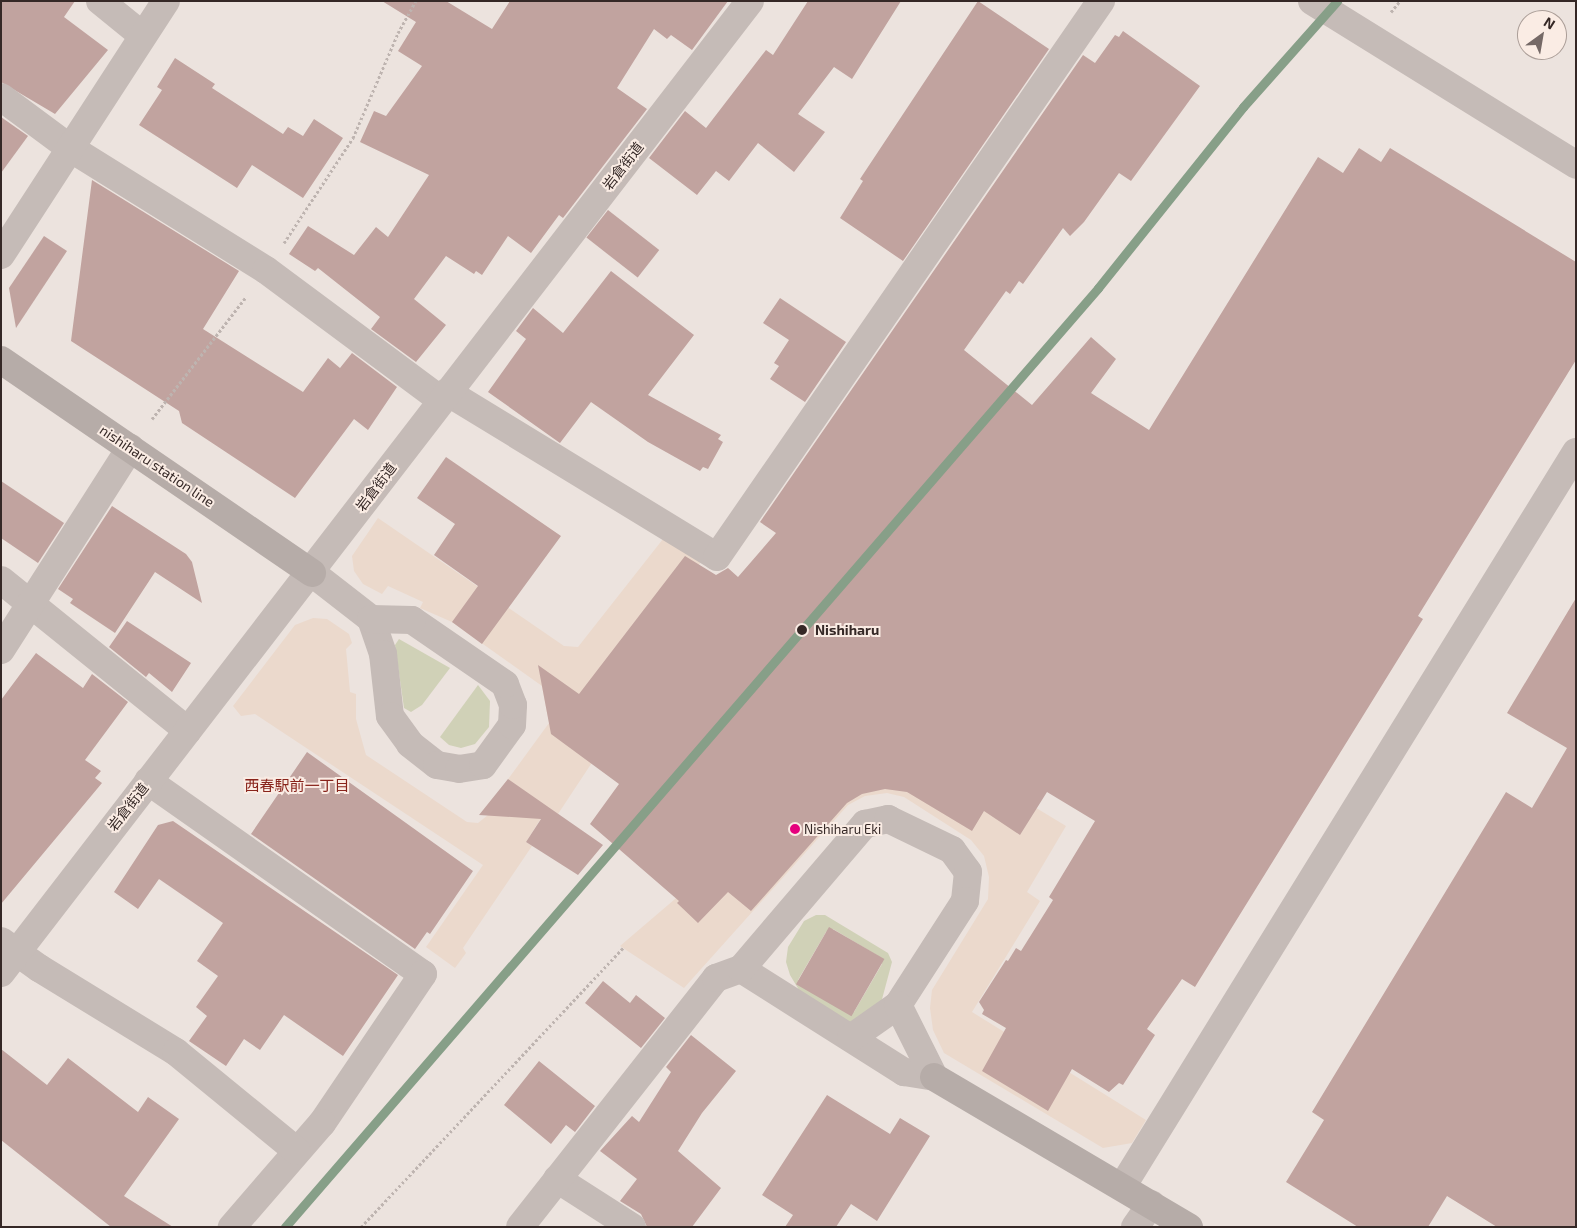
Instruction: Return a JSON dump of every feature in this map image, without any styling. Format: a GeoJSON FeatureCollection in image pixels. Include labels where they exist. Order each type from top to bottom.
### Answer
{"type":"FeatureCollection","features":[{"type":"Feature","properties":{"kind":"main road","name":"nishiharu station line"},"geometry":{"type":"LineString","coordinates":[[1,360],[312,573]]}},
{"type":"Feature","properties":{"kind":"main road"},"geometry":{"type":"LineString","coordinates":[[934,1077],[1189,1227]]}},
{"type":"Feature","properties":{"kind":"street"},"geometry":{"type":"LineString","coordinates":[[100,1],[143,36]]}},
{"type":"Feature","properties":{"kind":"street"},"geometry":{"type":"LineString","coordinates":[[1,255],[166,1]]}},
{"type":"Feature","properties":{"kind":"street","name":"岩倉街道"},"geometry":{"type":"LineString","coordinates":[[6,955],[148,781],[312,573],[444,396],[750,1]]}},
{"type":"Feature","properties":{"kind":"street"},"geometry":{"type":"LineString","coordinates":[[1,97],[70,148],[266,270],[444,396],[717,557],[1101,1]]}},
{"type":"Feature","properties":{"kind":"street"},"geometry":{"type":"LineString","coordinates":[[1312,1],[1576,165]]}},
{"type":"Feature","properties":{"kind":"street"},"geometry":{"type":"LineString","coordinates":[[1,650],[130,448]]}},
{"type":"Feature","properties":{"kind":"street"},"geometry":{"type":"LineString","coordinates":[[1122,1187],[1576,452]]}},
{"type":"Feature","properties":{"kind":"street"},"geometry":{"type":"LineString","coordinates":[[312,573],[371,619],[383,654],[390,716],[410,744],[437,765],[459,769],[483,765],[512,725],[513,705],[505,684],[412,620],[371,619]]}},
{"type":"Feature","properties":{"kind":"street"},"geometry":{"type":"LineString","coordinates":[[1,580],[188,731]]}},
{"type":"Feature","properties":{"kind":"street"},"geometry":{"type":"LineString","coordinates":[[148,781],[423,974],[322,1123],[232,1227]]}},
{"type":"Feature","properties":{"kind":"street"},"geometry":{"type":"LineString","coordinates":[[520,1227],[716,978],[741,969],[865,824],[888,819],[952,850],[968,872],[965,901],[898,1005],[851,1038]]}},
{"type":"Feature","properties":{"kind":"street"},"geometry":{"type":"LineString","coordinates":[[6,955],[176,1052],[297,1151]]}},
{"type":"Feature","properties":{"kind":"street"},"geometry":{"type":"LineString","coordinates":[[741,969],[904,1072],[934,1077]]}},
{"type":"Feature","properties":{"kind":"street"},"geometry":{"type":"LineString","coordinates":[[898,1005],[934,1077]]}},
{"type":"Feature","properties":{"kind":"street"},"geometry":{"type":"LineString","coordinates":[[557,1179],[632,1227]]}},
{"type":"Feature","properties":{"kind":"street"},"geometry":{"type":"LineString","coordinates":[[1135,1227],[1151,1204]]}},
{"type":"Feature","properties":{"kind":"path"},"geometry":{"type":"LineString","coordinates":[[152,419],[266,270],[353,138],[398,33],[416,1]]}},
{"type":"Feature","properties":{"kind":"path"},"geometry":{"type":"LineString","coordinates":[[361,1227],[623,948]]}},
{"type":"Feature","properties":{"kind":"green space"},"geometry":{"type":"Polygon","coordinates":[[[399,639],[450,668],[422,705],[411,712],[404,708],[395,645],[399,639]]]}},
{"type":"Feature","properties":{"kind":"green space"},"geometry":{"type":"Polygon","coordinates":[[[478,685],[490,701],[489,727],[475,744],[461,748],[449,745],[440,737],[478,685]]]}},
{"type":"Feature","properties":{"kind":"green space"},"geometry":{"type":"Polygon","coordinates":[[[816,915],[825,915],[888,953],[892,962],[881,1003],[863,1018],[847,1023],[802,995],[790,975],[786,962],[788,947],[804,921],[816,915]],[[833,929],[826,932],[798,980],[854,1012],[882,964],[880,957],[833,929]]]}},
{"type":"Feature","properties":{"kind":"shaded area"},"geometry":{"type":"Polygon","coordinates":[[[378,518],[564,646],[578,647],[663,539],[701,562],[601,692],[599,752],[558,814],[548,807],[526,842],[532,846],[463,948],[466,953],[455,968],[426,947],[483,865],[255,714],[241,716],[233,706],[295,625],[313,618],[327,619],[349,634],[352,643],[346,649],[350,692],[356,694],[356,719],[366,755],[467,822],[478,823],[488,815],[498,793],[549,723],[542,686],[452,622],[420,608],[423,602],[388,586],[382,594],[363,584],[354,571],[352,556],[378,518]]]}},
{"type":"Feature","properties":{"kind":"shaded area"},"geometry":{"type":"Polygon","coordinates":[[[839,759],[1000,786],[1066,826],[1027,892],[1040,901],[972,1012],[1146,1120],[1132,1143],[1103,1148],[944,1053],[933,1030],[930,1008],[932,990],[988,899],[989,877],[984,856],[971,840],[904,797],[887,793],[865,796],[848,805],[684,988],[620,946],[839,759]]]}},
{"type":"Feature","properties":{"kind":"building"},"geometry":{"type":"Polygon","coordinates":[[[1,1],[75,1],[64,17],[108,50],[55,114],[1,82],[1,1]]]}},
{"type":"Feature","properties":{"kind":"building"},"geometry":{"type":"Polygon","coordinates":[[[382,1],[446,1],[492,29],[510,1],[728,1],[692,50],[671,35],[667,39],[654,29],[617,88],[647,109],[563,218],[559,215],[531,253],[508,236],[482,275],[476,271],[474,274],[446,256],[414,299],[446,325],[416,362],[371,329],[380,317],[318,268],[315,271],[289,254],[308,226],[354,255],[376,227],[388,237],[429,175],[360,142],[374,111],[386,116],[422,66],[398,51],[416,22],[382,1]]]}},
{"type":"Feature","properties":{"kind":"building"},"geometry":{"type":"Polygon","coordinates":[[[808,1],[901,1],[852,79],[834,67],[798,114],[825,132],[794,172],[758,143],[729,181],[716,171],[697,195],[649,158],[685,111],[706,128],[766,50],[773,55],[808,1]]]}},
{"type":"Feature","properties":{"kind":"building"},"geometry":{"type":"Polygon","coordinates":[[[978,1],[1049,49],[903,261],[840,218],[863,181],[860,179],[978,1]]]}},
{"type":"Feature","properties":{"kind":"building"},"geometry":{"type":"Polygon","coordinates":[[[1123,31],[1200,86],[1131,181],[1119,173],[1084,222],[1070,236],[1063,228],[1023,284],[1019,281],[1010,294],[1006,291],[964,350],[1032,405],[1091,337],[1116,359],[1091,393],[1149,430],[1318,157],[1343,173],[1359,148],[1381,162],[1390,148],[1576,262],[1576,360],[1418,616],[1423,619],[1195,987],[1182,979],[1147,1029],[1155,1035],[1123,1085],[1119,1083],[1109,1092],[1072,1069],[1048,1111],[982,1071],[1006,1028],[982,1014],[984,1010],[979,1002],[1006,960],[1008,961],[1016,948],[1021,951],[1053,900],[1049,897],[1095,821],[1047,792],[1020,835],[984,811],[972,831],[907,792],[885,789],[862,794],[847,803],[751,911],[728,892],[698,923],[677,903],[679,901],[590,824],[619,784],[551,734],[538,665],[579,694],[685,556],[716,575],[728,568],[738,577],[776,533],[760,522],[1083,55],[1095,63],[1115,35],[1119,37],[1123,31]]]}},
{"type":"Feature","properties":{"kind":"building"},"geometry":{"type":"Polygon","coordinates":[[[175,58],[215,84],[212,88],[283,134],[288,127],[303,136],[314,119],[343,138],[303,198],[252,165],[237,188],[139,125],[162,90],[157,87],[175,58]]]}},
{"type":"Feature","properties":{"kind":"building"},"geometry":{"type":"Polygon","coordinates":[[[1,117],[28,136],[1,173],[1,117]]]}},
{"type":"Feature","properties":{"kind":"building"},"geometry":{"type":"Polygon","coordinates":[[[92,180],[239,271],[203,329],[303,392],[328,358],[340,368],[352,353],[397,387],[368,430],[354,419],[295,498],[182,423],[179,411],[71,341],[92,180]]]}},
{"type":"Feature","properties":{"kind":"building"},"geometry":{"type":"Polygon","coordinates":[[[608,210],[659,250],[638,278],[586,238],[608,210]]]}},
{"type":"Feature","properties":{"kind":"building"},"geometry":{"type":"Polygon","coordinates":[[[44,236],[67,251],[16,328],[9,288],[44,236]]]}},
{"type":"Feature","properties":{"kind":"building"},"geometry":{"type":"Polygon","coordinates":[[[611,271],[694,335],[648,395],[721,435],[718,439],[723,442],[708,469],[703,467],[700,471],[648,442],[591,402],[560,443],[488,392],[526,339],[516,331],[533,308],[563,333],[611,271]]]}},
{"type":"Feature","properties":{"kind":"building"},"geometry":{"type":"Polygon","coordinates":[[[780,298],[846,342],[805,402],[770,379],[779,366],[774,363],[789,340],[763,323],[780,298]]]}},
{"type":"Feature","properties":{"kind":"building"},"geometry":{"type":"Polygon","coordinates":[[[446,457],[561,536],[482,644],[452,622],[478,586],[434,555],[455,524],[417,498],[446,457]]]}},
{"type":"Feature","properties":{"kind":"building"},"geometry":{"type":"Polygon","coordinates":[[[1,481],[64,523],[38,563],[1,538],[1,481]]]}},
{"type":"Feature","properties":{"kind":"building"},"geometry":{"type":"Polygon","coordinates":[[[112,506],[186,554],[192,562],[202,603],[155,572],[115,633],[70,603],[73,599],[58,589],[112,506]]]}},
{"type":"Feature","properties":{"kind":"building"},"geometry":{"type":"Polygon","coordinates":[[[1576,598],[1576,1227],[1497,1227],[1447,1196],[1428,1227],[1358,1227],[1286,1182],[1324,1120],[1312,1112],[1506,792],[1532,808],[1567,748],[1507,713],[1576,598]]]}},
{"type":"Feature","properties":{"kind":"building"},"geometry":{"type":"Polygon","coordinates":[[[127,621],[191,663],[172,692],[149,673],[146,677],[109,647],[127,621]]]}},
{"type":"Feature","properties":{"kind":"building"},"geometry":{"type":"Polygon","coordinates":[[[36,653],[83,688],[92,674],[128,702],[85,760],[101,771],[95,778],[102,783],[1,904],[1,700],[36,653]]]}},
{"type":"Feature","properties":{"kind":"building"},"geometry":{"type":"Polygon","coordinates":[[[307,752],[473,871],[430,934],[427,932],[415,949],[251,834],[307,752]]]}},
{"type":"Feature","properties":{"kind":"building"},"geometry":{"type":"Polygon","coordinates":[[[508,779],[603,845],[578,875],[526,842],[541,819],[479,815],[508,779]]]}},
{"type":"Feature","properties":{"kind":"building"},"geometry":{"type":"Polygon","coordinates":[[[173,821],[398,975],[343,1056],[284,1015],[260,1050],[244,1039],[226,1066],[189,1041],[207,1016],[196,1007],[218,976],[197,961],[223,923],[159,879],[138,909],[114,892],[158,825],[173,821]]]}},
{"type":"Feature","properties":{"kind":"building"},"geometry":{"type":"Polygon","coordinates":[[[829,927],[884,959],[851,1016],[796,984],[829,927]]]}},
{"type":"Feature","properties":{"kind":"building"},"geometry":{"type":"Polygon","coordinates":[[[603,981],[630,1003],[636,995],[665,1018],[641,1048],[585,1003],[603,981]]]}},
{"type":"Feature","properties":{"kind":"building"},"geometry":{"type":"Polygon","coordinates":[[[691,1035],[736,1071],[702,1113],[678,1151],[721,1188],[692,1227],[647,1227],[641,1214],[620,1201],[637,1179],[600,1151],[632,1116],[639,1122],[671,1072],[666,1067],[691,1035]]]}},
{"type":"Feature","properties":{"kind":"building"},"geometry":{"type":"Polygon","coordinates":[[[1,1049],[47,1085],[68,1058],[138,1112],[148,1097],[179,1119],[124,1196],[173,1227],[111,1227],[1,1140],[1,1049]]]}},
{"type":"Feature","properties":{"kind":"building"},"geometry":{"type":"Polygon","coordinates":[[[539,1061],[595,1106],[575,1132],[566,1125],[551,1144],[504,1105],[539,1061]]]}},
{"type":"Feature","properties":{"kind":"building"},"geometry":{"type":"Polygon","coordinates":[[[827,1095],[890,1134],[900,1118],[930,1136],[877,1221],[851,1204],[836,1227],[785,1227],[793,1215],[762,1195],[827,1095]]]}},
{"type":"Feature","properties":{"kind":"transit line"},"geometry":{"type":"LineString","coordinates":[[285,1227],[1098,288],[1243,107],[1337,1]]}},
{"type":"Feature","properties":{"kind":"place","name":"Nishiharu"},"geometry":{"type":"Point","coordinates":[802,630]}},
{"type":"Feature","properties":{"kind":"place","name":"Nishiharu Eki"},"geometry":{"type":"Point","coordinates":[795,829]}},
{"type":"Feature","properties":{"kind":"district","name":"西春駅前一丁目"},"geometry":{"type":"Point","coordinates":[297,786]}}]}
